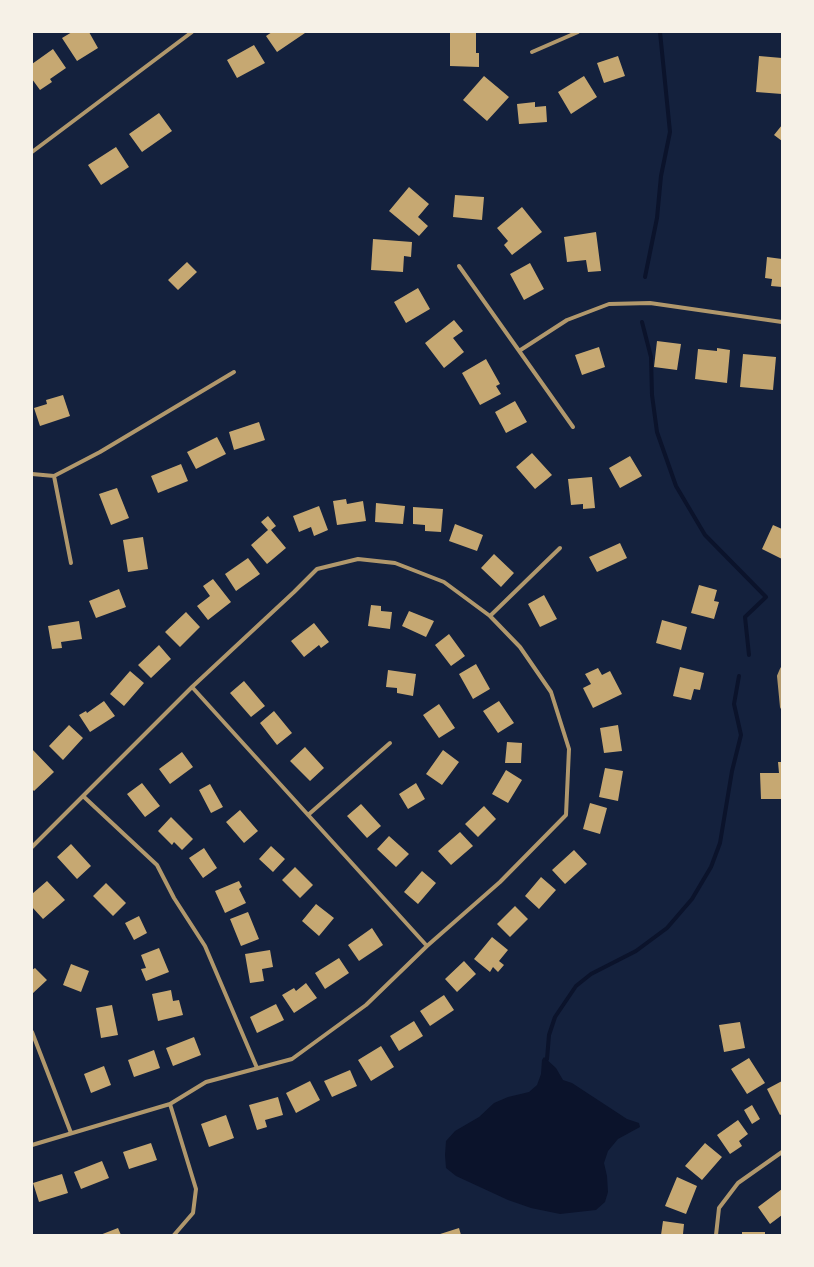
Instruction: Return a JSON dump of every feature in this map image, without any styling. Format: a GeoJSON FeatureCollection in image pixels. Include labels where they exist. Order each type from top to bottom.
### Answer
{"type":"FeatureCollection","features":[{"type":"Feature","properties":{"kind":"street"},"geometry":{"type":"LineString","coordinates":[[32,152],[192,32]]}},
{"type":"Feature","properties":{"kind":"street"},"geometry":{"type":"LineString","coordinates":[[532,52],[578,32]]}},
{"type":"Feature","properties":{"kind":"street"},"geometry":{"type":"LineString","coordinates":[[459,266],[573,427]]}},
{"type":"Feature","properties":{"kind":"street"},"geometry":{"type":"LineString","coordinates":[[519,351],[568,320],[609,304],[650,303],[782,322]]}},
{"type":"Feature","properties":{"kind":"street"},"geometry":{"type":"LineString","coordinates":[[32,474],[54,476],[100,452],[234,372]]}},
{"type":"Feature","properties":{"kind":"street"},"geometry":{"type":"LineString","coordinates":[[54,476],[71,563]]}},
{"type":"Feature","properties":{"kind":"street"},"geometry":{"type":"LineString","coordinates":[[490,616],[560,548]]}},
{"type":"Feature","properties":{"kind":"street"},"geometry":{"type":"LineString","coordinates":[[32,846],[192,687],[294,592],[316,568],[358,559],[395,563],[444,582],[490,616],[520,647],[551,692],[569,749],[566,815],[500,882],[427,946],[366,1004],[292,1059],[206,1082],[170,1104],[32,1145]]}},
{"type":"Feature","properties":{"kind":"street"},"geometry":{"type":"LineString","coordinates":[[782,668],[779,676],[782,707]]}},
{"type":"Feature","properties":{"kind":"street"},"geometry":{"type":"LineString","coordinates":[[192,687],[427,946]]}},
{"type":"Feature","properties":{"kind":"street"},"geometry":{"type":"LineString","coordinates":[[308,815],[390,743]]}},
{"type":"Feature","properties":{"kind":"street"},"geometry":{"type":"LineString","coordinates":[[83,796],[157,865],[174,898],[205,946],[257,1068]]}},
{"type":"Feature","properties":{"kind":"street"},"geometry":{"type":"LineString","coordinates":[[32,1032],[71,1133]]}},
{"type":"Feature","properties":{"kind":"street"},"geometry":{"type":"LineString","coordinates":[[170,1104],[196,1189],[193,1213],[174,1235]]}},
{"type":"Feature","properties":{"kind":"street"},"geometry":{"type":"LineString","coordinates":[[716,1235],[719,1208],[738,1183],[782,1152]]}},
{"type":"Feature","properties":{"kind":"water"},"geometry":{"type":"Polygon","coordinates":[[[544,1057],[556,1068],[563,1080],[572,1083],[627,1119],[639,1123],[640,1127],[618,1139],[608,1151],[604,1163],[608,1192],[605,1202],[596,1210],[560,1214],[531,1208],[508,1200],[456,1176],[446,1168],[446,1141],[455,1131],[479,1117],[494,1103],[508,1097],[529,1092],[537,1085],[541,1074],[542,1060],[544,1057]]]}},
{"type":"Feature","properties":{"kind":"building"},"geometry":{"type":"Polygon","coordinates":[[[72,32],[89,32],[98,48],[77,61],[62,38],[72,32]]]}},
{"type":"Feature","properties":{"kind":"building"},"geometry":{"type":"Polygon","coordinates":[[[272,32],[305,33],[277,52],[266,36],[272,32]]]}},
{"type":"Feature","properties":{"kind":"building"},"geometry":{"type":"Polygon","coordinates":[[[450,32],[476,32],[476,53],[479,53],[479,67],[450,66],[450,32]]]}},
{"type":"Feature","properties":{"kind":"building"},"geometry":{"type":"Polygon","coordinates":[[[254,45],[265,63],[237,78],[227,60],[254,45]]]}},
{"type":"Feature","properties":{"kind":"building"},"geometry":{"type":"Polygon","coordinates":[[[53,49],[66,68],[50,79],[52,82],[40,90],[32,79],[32,64],[53,49]]]}},
{"type":"Feature","properties":{"kind":"building"},"geometry":{"type":"Polygon","coordinates":[[[618,56],[625,76],[604,83],[597,63],[618,56]]]}},
{"type":"Feature","properties":{"kind":"building"},"geometry":{"type":"Polygon","coordinates":[[[759,56],[782,58],[782,94],[756,92],[759,56]]]}},
{"type":"Feature","properties":{"kind":"building"},"geometry":{"type":"Polygon","coordinates":[[[484,76],[509,97],[487,121],[463,100],[484,76]]]}},
{"type":"Feature","properties":{"kind":"building"},"geometry":{"type":"Polygon","coordinates":[[[584,76],[597,97],[571,114],[558,92],[584,76]]]}},
{"type":"Feature","properties":{"kind":"building"},"geometry":{"type":"Polygon","coordinates":[[[535,102],[535,107],[546,106],[547,122],[519,124],[517,104],[535,102]]]}},
{"type":"Feature","properties":{"kind":"building"},"geometry":{"type":"Polygon","coordinates":[[[159,113],[172,131],[142,152],[129,134],[159,113]]]}},
{"type":"Feature","properties":{"kind":"building"},"geometry":{"type":"Polygon","coordinates":[[[782,125],[782,141],[774,135],[782,125]]]}},
{"type":"Feature","properties":{"kind":"building"},"geometry":{"type":"Polygon","coordinates":[[[116,147],[129,167],[101,185],[88,165],[116,147]]]}},
{"type":"Feature","properties":{"kind":"building"},"geometry":{"type":"Polygon","coordinates":[[[409,187],[429,204],[418,217],[428,226],[419,236],[389,211],[409,187]]]}},
{"type":"Feature","properties":{"kind":"building"},"geometry":{"type":"Polygon","coordinates":[[[455,195],[484,197],[482,220],[453,217],[455,195]]]}},
{"type":"Feature","properties":{"kind":"building"},"geometry":{"type":"Polygon","coordinates":[[[522,207],[542,232],[512,255],[504,245],[508,241],[497,228],[522,207]]]}},
{"type":"Feature","properties":{"kind":"building"},"geometry":{"type":"Polygon","coordinates":[[[596,232],[601,271],[588,272],[586,260],[567,262],[564,237],[596,232]]]}},
{"type":"Feature","properties":{"kind":"building"},"geometry":{"type":"Polygon","coordinates":[[[373,239],[412,242],[411,257],[404,256],[403,272],[371,270],[373,239]]]}},
{"type":"Feature","properties":{"kind":"building"},"geometry":{"type":"Polygon","coordinates":[[[767,257],[782,259],[782,287],[771,286],[772,279],[765,278],[767,257]]]}},
{"type":"Feature","properties":{"kind":"building"},"geometry":{"type":"Polygon","coordinates":[[[187,262],[197,272],[178,290],[168,280],[187,262]]]}},
{"type":"Feature","properties":{"kind":"building"},"geometry":{"type":"Polygon","coordinates":[[[530,263],[544,289],[524,300],[510,274],[530,263]]]}},
{"type":"Feature","properties":{"kind":"building"},"geometry":{"type":"Polygon","coordinates":[[[418,288],[430,309],[406,323],[394,302],[418,288]]]}},
{"type":"Feature","properties":{"kind":"building"},"geometry":{"type":"Polygon","coordinates":[[[454,320],[463,331],[453,338],[464,352],[444,368],[425,343],[454,320]]]}},
{"type":"Feature","properties":{"kind":"building"},"geometry":{"type":"Polygon","coordinates":[[[657,341],[681,344],[677,370],[654,367],[657,341]]]}},
{"type":"Feature","properties":{"kind":"building"},"geometry":{"type":"Polygon","coordinates":[[[599,347],[605,367],[582,375],[575,355],[599,347]]]}},
{"type":"Feature","properties":{"kind":"building"},"geometry":{"type":"Polygon","coordinates":[[[717,348],[730,350],[727,383],[695,379],[698,349],[717,351],[717,348]]]}},
{"type":"Feature","properties":{"kind":"building"},"geometry":{"type":"Polygon","coordinates":[[[743,354],[776,357],[773,390],[740,387],[743,354]]]}},
{"type":"Feature","properties":{"kind":"building"},"geometry":{"type":"Polygon","coordinates":[[[486,359],[500,384],[496,386],[501,394],[480,405],[462,373],[486,359]]]}},
{"type":"Feature","properties":{"kind":"building"},"geometry":{"type":"Polygon","coordinates":[[[63,395],[70,416],[40,426],[34,408],[47,404],[46,400],[63,395]]]}},
{"type":"Feature","properties":{"kind":"building"},"geometry":{"type":"Polygon","coordinates":[[[515,401],[527,422],[506,433],[495,412],[515,401]]]}},
{"type":"Feature","properties":{"kind":"building"},"geometry":{"type":"Polygon","coordinates":[[[259,422],[265,440],[234,450],[229,432],[259,422]]]}},
{"type":"Feature","properties":{"kind":"building"},"geometry":{"type":"Polygon","coordinates":[[[217,437],[226,454],[196,469],[187,452],[217,437]]]}},
{"type":"Feature","properties":{"kind":"building"},"geometry":{"type":"Polygon","coordinates":[[[532,453],[552,475],[535,489],[516,467],[532,453]]]}},
{"type":"Feature","properties":{"kind":"building"},"geometry":{"type":"Polygon","coordinates":[[[630,456],[642,476],[620,488],[609,468],[630,456]]]}},
{"type":"Feature","properties":{"kind":"building"},"geometry":{"type":"Polygon","coordinates":[[[181,464],[188,481],[158,493],[151,476],[181,464]]]}},
{"type":"Feature","properties":{"kind":"building"},"geometry":{"type":"Polygon","coordinates":[[[592,477],[595,508],[583,509],[583,504],[571,505],[568,479],[592,477]]]}},
{"type":"Feature","properties":{"kind":"building"},"geometry":{"type":"Polygon","coordinates":[[[117,488],[129,518],[111,525],[99,494],[117,488]]]}},
{"type":"Feature","properties":{"kind":"building"},"geometry":{"type":"Polygon","coordinates":[[[346,499],[347,504],[363,501],[366,521],[337,525],[333,501],[346,499]]]}},
{"type":"Feature","properties":{"kind":"building"},"geometry":{"type":"Polygon","coordinates":[[[376,503],[405,506],[403,524],[375,522],[376,503]]]}},
{"type":"Feature","properties":{"kind":"building"},"geometry":{"type":"Polygon","coordinates":[[[319,506],[328,530],[314,536],[311,527],[299,532],[293,516],[319,506]]]}},
{"type":"Feature","properties":{"kind":"building"},"geometry":{"type":"Polygon","coordinates":[[[413,507],[443,509],[441,532],[425,531],[425,525],[413,524],[413,507]]]}},
{"type":"Feature","properties":{"kind":"building"},"geometry":{"type":"Polygon","coordinates":[[[268,516],[276,526],[271,530],[286,548],[267,564],[251,545],[268,530],[261,522],[268,516]]]}},
{"type":"Feature","properties":{"kind":"building"},"geometry":{"type":"Polygon","coordinates":[[[455,524],[483,535],[477,551],[449,541],[455,524]]]}},
{"type":"Feature","properties":{"kind":"building"},"geometry":{"type":"Polygon","coordinates":[[[773,525],[782,529],[782,559],[762,549],[773,525]]]}},
{"type":"Feature","properties":{"kind":"building"},"geometry":{"type":"Polygon","coordinates":[[[143,537],[148,569],[128,572],[123,540],[143,537]]]}},
{"type":"Feature","properties":{"kind":"building"},"geometry":{"type":"Polygon","coordinates":[[[620,543],[627,558],[597,572],[589,557],[620,543]]]}},
{"type":"Feature","properties":{"kind":"building"},"geometry":{"type":"Polygon","coordinates":[[[494,554],[514,573],[501,587],[481,568],[494,554]]]}},
{"type":"Feature","properties":{"kind":"building"},"geometry":{"type":"Polygon","coordinates":[[[248,558],[260,574],[236,591],[225,574],[248,558]]]}},
{"type":"Feature","properties":{"kind":"building"},"geometry":{"type":"Polygon","coordinates":[[[213,579],[231,602],[208,620],[197,606],[210,596],[203,586],[213,579]]]}},
{"type":"Feature","properties":{"kind":"building"},"geometry":{"type":"Polygon","coordinates":[[[699,585],[717,590],[714,601],[719,602],[714,619],[691,613],[699,585]]]}},
{"type":"Feature","properties":{"kind":"building"},"geometry":{"type":"Polygon","coordinates":[[[119,589],[126,607],[96,618],[89,601],[119,589]]]}},
{"type":"Feature","properties":{"kind":"building"},"geometry":{"type":"Polygon","coordinates":[[[544,595],[557,619],[540,627],[528,604],[544,595]]]}},
{"type":"Feature","properties":{"kind":"building"},"geometry":{"type":"Polygon","coordinates":[[[371,605],[381,606],[381,611],[392,612],[390,629],[368,626],[371,605]]]}},
{"type":"Feature","properties":{"kind":"building"},"geometry":{"type":"Polygon","coordinates":[[[409,611],[434,621],[426,637],[402,626],[409,611]]]}},
{"type":"Feature","properties":{"kind":"building"},"geometry":{"type":"Polygon","coordinates":[[[186,612],[200,627],[180,647],[165,632],[186,612]]]}},
{"type":"Feature","properties":{"kind":"building"},"geometry":{"type":"Polygon","coordinates":[[[662,620],[687,627],[681,650],[656,643],[662,620]]]}},
{"type":"Feature","properties":{"kind":"building"},"geometry":{"type":"Polygon","coordinates":[[[79,621],[82,639],[61,642],[62,648],[52,649],[48,626],[79,621]]]}},
{"type":"Feature","properties":{"kind":"building"},"geometry":{"type":"Polygon","coordinates":[[[314,623],[329,642],[321,648],[319,645],[304,657],[291,641],[314,623]]]}},
{"type":"Feature","properties":{"kind":"building"},"geometry":{"type":"Polygon","coordinates":[[[449,634],[465,656],[451,666],[435,645],[449,634]]]}},
{"type":"Feature","properties":{"kind":"building"},"geometry":{"type":"Polygon","coordinates":[[[159,645],[171,659],[151,678],[138,665],[159,645]]]}},
{"type":"Feature","properties":{"kind":"building"},"geometry":{"type":"Polygon","coordinates":[[[476,664],[490,689],[473,699],[459,674],[476,664]]]}},
{"type":"Feature","properties":{"kind":"building"},"geometry":{"type":"Polygon","coordinates":[[[680,667],[704,673],[700,690],[694,689],[691,700],[673,696],[680,667]]]}},
{"type":"Feature","properties":{"kind":"building"},"geometry":{"type":"Polygon","coordinates":[[[598,668],[602,675],[610,671],[622,694],[593,708],[583,688],[591,684],[585,674],[598,668]]]}},
{"type":"Feature","properties":{"kind":"building"},"geometry":{"type":"Polygon","coordinates":[[[388,670],[416,674],[413,696],[397,693],[397,688],[386,687],[388,670]]]}},
{"type":"Feature","properties":{"kind":"building"},"geometry":{"type":"Polygon","coordinates":[[[130,671],[144,683],[124,706],[110,694],[130,671]]]}},
{"type":"Feature","properties":{"kind":"building"},"geometry":{"type":"Polygon","coordinates":[[[244,681],[265,706],[251,717],[230,693],[244,681]]]}},
{"type":"Feature","properties":{"kind":"building"},"geometry":{"type":"Polygon","coordinates":[[[104,701],[115,716],[90,732],[79,715],[86,711],[87,713],[104,701]]]}},
{"type":"Feature","properties":{"kind":"building"},"geometry":{"type":"Polygon","coordinates":[[[499,701],[514,723],[498,733],[483,711],[499,701]]]}},
{"type":"Feature","properties":{"kind":"building"},"geometry":{"type":"Polygon","coordinates":[[[439,704],[455,728],[439,738],[423,715],[439,704]]]}},
{"type":"Feature","properties":{"kind":"building"},"geometry":{"type":"Polygon","coordinates":[[[274,711],[292,733],[277,745],[260,723],[274,711]]]}},
{"type":"Feature","properties":{"kind":"building"},"geometry":{"type":"Polygon","coordinates":[[[69,725],[83,738],[63,760],[49,746],[69,725]]]}},
{"type":"Feature","properties":{"kind":"building"},"geometry":{"type":"Polygon","coordinates":[[[618,725],[622,751],[604,753],[600,728],[618,725]]]}},
{"type":"Feature","properties":{"kind":"building"},"geometry":{"type":"Polygon","coordinates":[[[507,742],[522,743],[521,763],[505,763],[507,742]]]}},
{"type":"Feature","properties":{"kind":"building"},"geometry":{"type":"Polygon","coordinates":[[[305,747],[324,768],[310,781],[290,761],[305,747]]]}},
{"type":"Feature","properties":{"kind":"building"},"geometry":{"type":"Polygon","coordinates":[[[32,749],[54,772],[34,791],[32,789],[32,749]]]}},
{"type":"Feature","properties":{"kind":"building"},"geometry":{"type":"Polygon","coordinates":[[[443,750],[459,762],[442,785],[426,774],[443,750]]]}},
{"type":"Feature","properties":{"kind":"building"},"geometry":{"type":"Polygon","coordinates":[[[182,752],[193,767],[170,784],[159,769],[182,752]]]}},
{"type":"Feature","properties":{"kind":"building"},"geometry":{"type":"Polygon","coordinates":[[[778,762],[782,762],[782,799],[761,799],[760,773],[779,773],[778,762]]]}},
{"type":"Feature","properties":{"kind":"building"},"geometry":{"type":"Polygon","coordinates":[[[605,768],[623,771],[618,801],[599,797],[605,768]]]}},
{"type":"Feature","properties":{"kind":"building"},"geometry":{"type":"Polygon","coordinates":[[[506,770],[522,780],[508,803],[492,794],[506,770]]]}},
{"type":"Feature","properties":{"kind":"building"},"geometry":{"type":"Polygon","coordinates":[[[142,783],[160,806],[145,817],[127,794],[142,783]]]}},
{"type":"Feature","properties":{"kind":"building"},"geometry":{"type":"Polygon","coordinates":[[[416,783],[425,799],[408,809],[399,794],[416,783]]]}},
{"type":"Feature","properties":{"kind":"building"},"geometry":{"type":"Polygon","coordinates":[[[210,784],[223,807],[211,813],[199,790],[210,784]]]}},
{"type":"Feature","properties":{"kind":"building"},"geometry":{"type":"Polygon","coordinates":[[[590,803],[607,808],[600,834],[583,829],[590,803]]]}},
{"type":"Feature","properties":{"kind":"building"},"geometry":{"type":"Polygon","coordinates":[[[361,804],[381,826],[367,838],[347,816],[361,804]]]}},
{"type":"Feature","properties":{"kind":"building"},"geometry":{"type":"Polygon","coordinates":[[[484,806],[496,819],[478,837],[465,824],[484,806]]]}},
{"type":"Feature","properties":{"kind":"building"},"geometry":{"type":"Polygon","coordinates":[[[240,810],[258,831],[244,843],[226,822],[240,810]]]}},
{"type":"Feature","properties":{"kind":"building"},"geometry":{"type":"Polygon","coordinates":[[[171,817],[193,839],[182,850],[174,842],[172,845],[158,831],[171,817]]]}},
{"type":"Feature","properties":{"kind":"building"},"geometry":{"type":"Polygon","coordinates":[[[460,832],[473,846],[451,865],[438,851],[460,832]]]}},
{"type":"Feature","properties":{"kind":"building"},"geometry":{"type":"Polygon","coordinates":[[[389,836],[409,854],[396,867],[377,849],[389,836]]]}},
{"type":"Feature","properties":{"kind":"building"},"geometry":{"type":"Polygon","coordinates":[[[71,844],[91,866],[77,879],[57,857],[71,844]]]}},
{"type":"Feature","properties":{"kind":"building"},"geometry":{"type":"Polygon","coordinates":[[[271,846],[285,859],[273,872],[259,859],[271,846]]]}},
{"type":"Feature","properties":{"kind":"building"},"geometry":{"type":"Polygon","coordinates":[[[204,848],[217,868],[203,878],[189,858],[204,848]]]}},
{"type":"Feature","properties":{"kind":"building"},"geometry":{"type":"Polygon","coordinates":[[[574,850],[587,864],[565,884],[552,870],[574,850]]]}},
{"type":"Feature","properties":{"kind":"building"},"geometry":{"type":"Polygon","coordinates":[[[295,867],[313,885],[300,898],[282,880],[295,867]]]}},
{"type":"Feature","properties":{"kind":"building"},"geometry":{"type":"Polygon","coordinates":[[[422,871],[436,883],[418,904],[404,892],[422,871]]]}},
{"type":"Feature","properties":{"kind":"building"},"geometry":{"type":"Polygon","coordinates":[[[541,877],[556,890],[539,909],[525,896],[541,877]]]}},
{"type":"Feature","properties":{"kind":"building"},"geometry":{"type":"Polygon","coordinates":[[[47,881],[65,900],[43,919],[32,907],[32,894],[47,881]]]}},
{"type":"Feature","properties":{"kind":"building"},"geometry":{"type":"Polygon","coordinates":[[[239,881],[242,887],[239,889],[246,903],[225,913],[215,891],[239,881]]]}},
{"type":"Feature","properties":{"kind":"building"},"geometry":{"type":"Polygon","coordinates":[[[106,883],[126,903],[113,916],[93,896],[106,883]]]}},
{"type":"Feature","properties":{"kind":"building"},"geometry":{"type":"Polygon","coordinates":[[[316,904],[334,918],[319,936],[302,921],[316,904]]]}},
{"type":"Feature","properties":{"kind":"building"},"geometry":{"type":"Polygon","coordinates":[[[515,906],[528,919],[510,937],[497,924],[515,906]]]}},
{"type":"Feature","properties":{"kind":"building"},"geometry":{"type":"Polygon","coordinates":[[[248,912],[259,939],[241,946],[230,919],[248,912]]]}},
{"type":"Feature","properties":{"kind":"building"},"geometry":{"type":"Polygon","coordinates":[[[139,916],[147,933],[134,940],[125,923],[139,916]]]}},
{"type":"Feature","properties":{"kind":"building"},"geometry":{"type":"Polygon","coordinates":[[[372,928],[383,945],[359,961],[348,945],[372,928]]]}},
{"type":"Feature","properties":{"kind":"building"},"geometry":{"type":"Polygon","coordinates":[[[492,937],[508,950],[499,961],[504,965],[498,972],[493,967],[490,972],[474,959],[492,937]]]}},
{"type":"Feature","properties":{"kind":"building"},"geometry":{"type":"Polygon","coordinates":[[[159,948],[169,972],[146,981],[141,969],[146,968],[141,955],[159,948]]]}},
{"type":"Feature","properties":{"kind":"building"},"geometry":{"type":"Polygon","coordinates":[[[270,950],[273,967],[262,969],[264,981],[250,983],[245,954],[270,950]]]}},
{"type":"Feature","properties":{"kind":"building"},"geometry":{"type":"Polygon","coordinates":[[[339,958],[349,973],[325,989],[315,973],[339,958]]]}},
{"type":"Feature","properties":{"kind":"building"},"geometry":{"type":"Polygon","coordinates":[[[464,961],[476,974],[457,992],[445,979],[464,961]]]}},
{"type":"Feature","properties":{"kind":"building"},"geometry":{"type":"Polygon","coordinates":[[[71,964],[89,971],[81,992],[63,985],[71,964]]]}},
{"type":"Feature","properties":{"kind":"building"},"geometry":{"type":"Polygon","coordinates":[[[35,968],[47,980],[32,994],[32,970],[35,968]]]}},
{"type":"Feature","properties":{"kind":"building"},"geometry":{"type":"Polygon","coordinates":[[[306,983],[317,998],[294,1013],[282,995],[294,988],[296,991],[306,983]]]}},
{"type":"Feature","properties":{"kind":"building"},"geometry":{"type":"Polygon","coordinates":[[[171,990],[173,1001],[179,1000],[183,1015],[158,1021],[152,994],[171,990]]]}},
{"type":"Feature","properties":{"kind":"building"},"geometry":{"type":"Polygon","coordinates":[[[444,995],[454,1010],[430,1026],[420,1011],[444,995]]]}},
{"type":"Feature","properties":{"kind":"building"},"geometry":{"type":"Polygon","coordinates":[[[276,1004],[284,1020],[257,1033],[250,1017],[276,1004]]]}},
{"type":"Feature","properties":{"kind":"building"},"geometry":{"type":"Polygon","coordinates":[[[112,1005],[118,1035],[101,1038],[96,1008],[112,1005]]]}},
{"type":"Feature","properties":{"kind":"building"},"geometry":{"type":"Polygon","coordinates":[[[414,1021],[423,1036],[399,1051],[390,1036],[414,1021]]]}},
{"type":"Feature","properties":{"kind":"building"},"geometry":{"type":"Polygon","coordinates":[[[740,1022],[745,1048],[724,1052],[719,1025],[740,1022]]]}},
{"type":"Feature","properties":{"kind":"building"},"geometry":{"type":"Polygon","coordinates":[[[194,1037],[201,1055],[173,1066],[166,1048],[194,1037]]]}},
{"type":"Feature","properties":{"kind":"building"},"geometry":{"type":"Polygon","coordinates":[[[381,1046],[394,1067],[371,1081],[358,1060],[381,1046]]]}},
{"type":"Feature","properties":{"kind":"building"},"geometry":{"type":"Polygon","coordinates":[[[154,1050],[160,1068],[134,1077],[128,1060],[154,1050]]]}},
{"type":"Feature","properties":{"kind":"building"},"geometry":{"type":"Polygon","coordinates":[[[749,1058],[765,1083],[747,1094],[731,1069],[749,1058]]]}},
{"type":"Feature","properties":{"kind":"building"},"geometry":{"type":"Polygon","coordinates":[[[104,1066],[111,1085],[91,1093],[84,1074],[104,1066]]]}},
{"type":"Feature","properties":{"kind":"building"},"geometry":{"type":"Polygon","coordinates":[[[350,1070],[357,1086],[332,1097],[324,1081],[350,1070]]]}},
{"type":"Feature","properties":{"kind":"building"},"geometry":{"type":"Polygon","coordinates":[[[310,1081],[320,1100],[296,1113],[286,1093],[310,1081]]]}},
{"type":"Feature","properties":{"kind":"building"},"geometry":{"type":"Polygon","coordinates":[[[782,1081],[782,1114],[780,1115],[767,1089],[782,1081]]]}},
{"type":"Feature","properties":{"kind":"building"},"geometry":{"type":"Polygon","coordinates":[[[278,1097],[283,1115],[265,1120],[267,1127],[257,1130],[249,1105],[278,1097]]]}},
{"type":"Feature","properties":{"kind":"building"},"geometry":{"type":"Polygon","coordinates":[[[752,1105],[760,1119],[752,1124],[744,1110],[752,1105]]]}},
{"type":"Feature","properties":{"kind":"building"},"geometry":{"type":"Polygon","coordinates":[[[226,1115],[234,1138],[209,1147],[201,1124],[226,1115]]]}},
{"type":"Feature","properties":{"kind":"building"},"geometry":{"type":"Polygon","coordinates":[[[738,1120],[748,1134],[739,1141],[742,1146],[730,1154],[717,1135],[738,1120]]]}},
{"type":"Feature","properties":{"kind":"building"},"geometry":{"type":"Polygon","coordinates":[[[151,1143],[157,1160],[129,1169],[123,1152],[151,1143]]]}},
{"type":"Feature","properties":{"kind":"building"},"geometry":{"type":"Polygon","coordinates":[[[705,1143],[722,1157],[702,1180],[685,1166],[705,1143]]]}},
{"type":"Feature","properties":{"kind":"building"},"geometry":{"type":"Polygon","coordinates":[[[102,1161],[109,1178],[81,1189],[74,1172],[102,1161]]]}},
{"type":"Feature","properties":{"kind":"building"},"geometry":{"type":"Polygon","coordinates":[[[62,1174],[68,1193],[39,1202],[33,1183],[62,1174]]]}},
{"type":"Feature","properties":{"kind":"building"},"geometry":{"type":"Polygon","coordinates":[[[677,1177],[697,1186],[686,1214],[665,1206],[677,1177]]]}},
{"type":"Feature","properties":{"kind":"building"},"geometry":{"type":"Polygon","coordinates":[[[782,1189],[782,1215],[770,1224],[758,1207],[782,1189]]]}},
{"type":"Feature","properties":{"kind":"building"},"geometry":{"type":"Polygon","coordinates":[[[663,1221],[684,1224],[683,1234],[687,1235],[661,1235],[663,1221]]]}},
{"type":"Feature","properties":{"kind":"building"},"geometry":{"type":"Polygon","coordinates":[[[118,1228],[121,1235],[100,1235],[118,1228]]]}},
{"type":"Feature","properties":{"kind":"building"},"geometry":{"type":"Polygon","coordinates":[[[459,1228],[461,1235],[437,1235],[459,1228]]]}},
{"type":"Feature","properties":{"kind":"building"},"geometry":{"type":"Polygon","coordinates":[[[742,1232],[765,1232],[765,1235],[742,1235],[742,1232]]]}},
{"type":"Feature","properties":{"kind":"waterway"},"geometry":{"type":"LineString","coordinates":[[645,277],[657,218],[661,176],[670,132],[660,32]]}},
{"type":"Feature","properties":{"kind":"waterway"},"geometry":{"type":"LineString","coordinates":[[642,322],[651,357],[652,395],[657,432],[676,486],[705,535],[766,597],[745,617],[749,655]]}},
{"type":"Feature","properties":{"kind":"waterway"},"geometry":{"type":"LineString","coordinates":[[547,1059],[549,1035],[555,1017],[576,986],[591,974],[636,951],[667,928],[692,899],[711,867],[720,843],[732,771],[741,735],[734,704],[739,676]]}}]}
